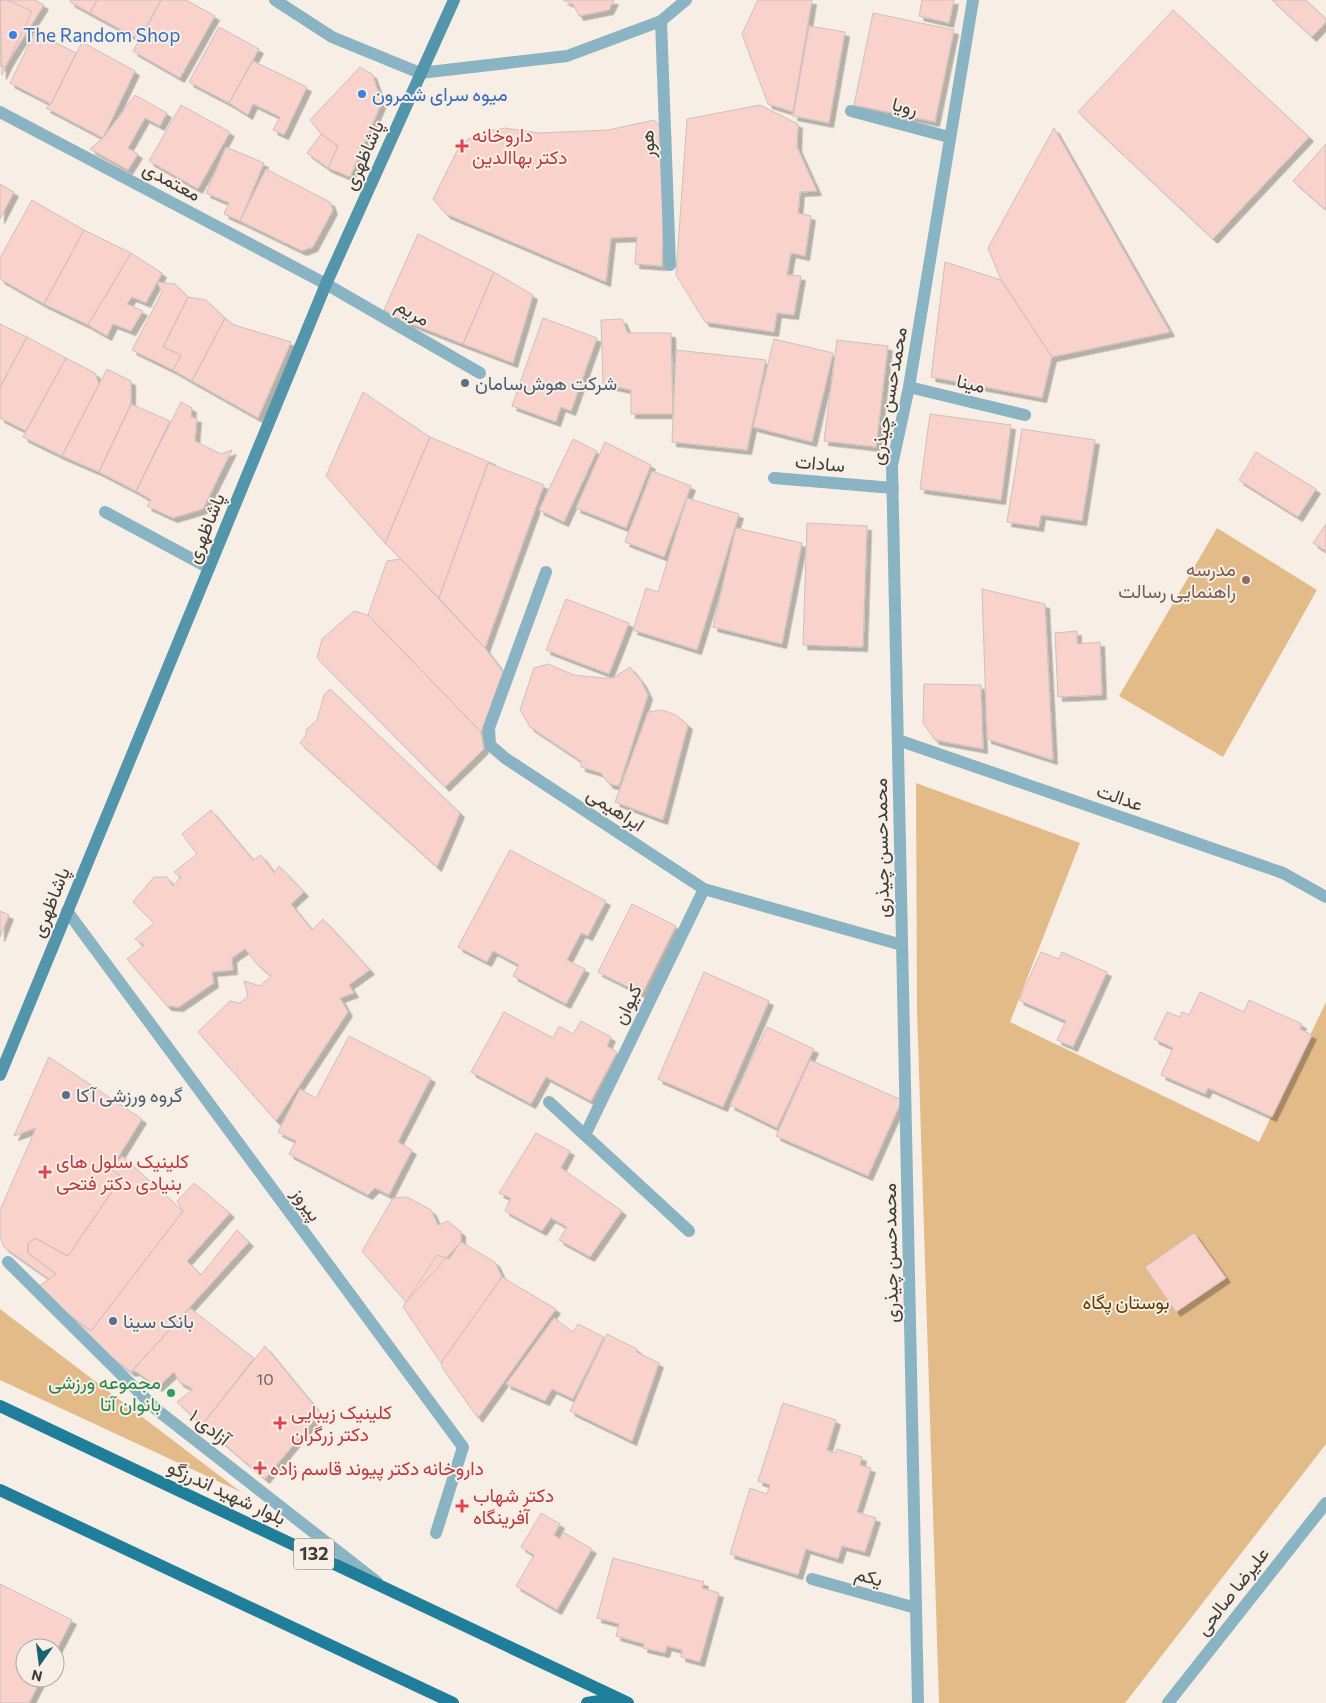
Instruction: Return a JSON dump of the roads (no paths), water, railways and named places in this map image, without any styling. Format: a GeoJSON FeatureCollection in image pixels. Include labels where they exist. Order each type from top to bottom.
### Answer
{"type":"FeatureCollection","features":[{"type":"Feature","properties":{"kind":"main road","name":"پاشاظهری"},"geometry":{"type":"LineString","coordinates":[[0,1075],[326,284],[454,0]]}},
{"type":"Feature","properties":{"kind":"main road","name":"بلوار شهید اندرزگو"},"geometry":{"type":"LineString","coordinates":[[0,1406],[623,1701]]}},
{"type":"Feature","properties":{"kind":"main road"},"geometry":{"type":"LineString","coordinates":[[0,1490],[453,1703]]}},
{"type":"Feature","properties":{"kind":"main road"},"geometry":{"type":"LineString","coordinates":[[587,1703],[623,1701]]}},
{"type":"Feature","properties":{"kind":"street"},"geometry":{"type":"LineString","coordinates":[[275,0],[332,37],[420,73],[567,56],[661,21],[686,0]]}},
{"type":"Feature","properties":{"kind":"street","name":"محمدحسن چیذری"},"geometry":{"type":"LineString","coordinates":[[918,1703],[892,465],[909,387],[973,0]]}},
{"type":"Feature","properties":{"kind":"street","name":"هور"},"geometry":{"type":"LineString","coordinates":[[661,21],[670,265]]}},
{"type":"Feature","properties":{"kind":"street","name":"رویا"},"geometry":{"type":"LineString","coordinates":[[850,111],[950,137]]}},
{"type":"Feature","properties":{"kind":"street","name":"معتمدی"},"geometry":{"type":"LineString","coordinates":[[0,112],[326,284]]}},
{"type":"Feature","properties":{"kind":"street","name":"مریم"},"geometry":{"type":"LineString","coordinates":[[326,284],[480,373]]}},
{"type":"Feature","properties":{"kind":"street","name":"مینا"},"geometry":{"type":"LineString","coordinates":[[909,387],[1025,415]]}},
{"type":"Feature","properties":{"kind":"street","name":"سادات"},"geometry":{"type":"LineString","coordinates":[[774,478],[893,488]]}},
{"type":"Feature","properties":{"kind":"street"},"geometry":{"type":"LineString","coordinates":[[105,512],[209,568]]}},
{"type":"Feature","properties":{"kind":"street","name":"ابراهیمی"},"geometry":{"type":"LineString","coordinates":[[546,572],[488,728],[490,745],[505,758],[704,889],[902,945]]}},
{"type":"Feature","properties":{"kind":"street","name":"عدالت"},"geometry":{"type":"LineString","coordinates":[[898,740],[1283,873],[1326,897]]}},
{"type":"Feature","properties":{"kind":"street","name":"کیوان"},"geometry":{"type":"LineString","coordinates":[[585,1135],[704,889]]}},
{"type":"Feature","properties":{"kind":"street","name":"پیروز"},"geometry":{"type":"LineString","coordinates":[[67,911],[463,1448],[436,1533]]}},
{"type":"Feature","properties":{"kind":"street"},"geometry":{"type":"LineString","coordinates":[[549,1102],[689,1231]]}},
{"type":"Feature","properties":{"kind":"street","name":"آزادی ۱"},"geometry":{"type":"LineString","coordinates":[[8,1262],[157,1410],[360,1567],[380,1586]]}},
{"type":"Feature","properties":{"kind":"street","name":"علیرضا صالحی"},"geometry":{"type":"LineString","coordinates":[[1168,1703],[1326,1503]]}},
{"type":"Feature","properties":{"kind":"street","name":"یکم"},"geometry":{"type":"LineString","coordinates":[[812,1579],[916,1608]]}},
{"type":"Feature","properties":{"kind":"place","name":"The Random Shop"},"geometry":{"type":"Point","coordinates":[13,35]}},
{"type":"Feature","properties":{"kind":"place","name":"میوه سرای شمرون"},"geometry":{"type":"Point","coordinates":[362,94]}},
{"type":"Feature","properties":{"kind":"place","name":"داروخانه دکتر بهاالدین"},"geometry":{"type":"Point","coordinates":[462,146]}},
{"type":"Feature","properties":{"kind":"place","name":"شرکت هوش‌سامان"},"geometry":{"type":"Point","coordinates":[465,383]}},
{"type":"Feature","properties":{"kind":"place","name":"مدرسه راهنمایی رسالت"},"geometry":{"type":"Point","coordinates":[1246,580]}},
{"type":"Feature","properties":{"kind":"place","name":"گروه ورزشی آکا"},"geometry":{"type":"Point","coordinates":[66,1095]}},
{"type":"Feature","properties":{"kind":"place","name":"کلینیک سلول های بنیادی دکتر فتحی"},"geometry":{"type":"Point","coordinates":[45,1172]}},
{"type":"Feature","properties":{"kind":"place","name":"بانک سینا"},"geometry":{"type":"Point","coordinates":[113,1321]}},
{"type":"Feature","properties":{"kind":"place","name":"مجموعه ورزشی بانوان آتا"},"geometry":{"type":"Point","coordinates":[171,1393]}},
{"type":"Feature","properties":{"kind":"place","name":"کلینیک زیبایی دکتر زرگران"},"geometry":{"type":"Point","coordinates":[280,1423]}},
{"type":"Feature","properties":{"kind":"place","name":"داروخانه دکتر پیوند قاسم زاده"},"geometry":{"type":"Point","coordinates":[260,1468]}},
{"type":"Feature","properties":{"kind":"place","name":"دکتر شهاب آفرینگاه"},"geometry":{"type":"Point","coordinates":[462,1506]}},
{"type":"Feature","properties":{"kind":"park label","name":"بوستان پگاه"},"geometry":{"type":"Point","coordinates":[1126,1302]}}]}
